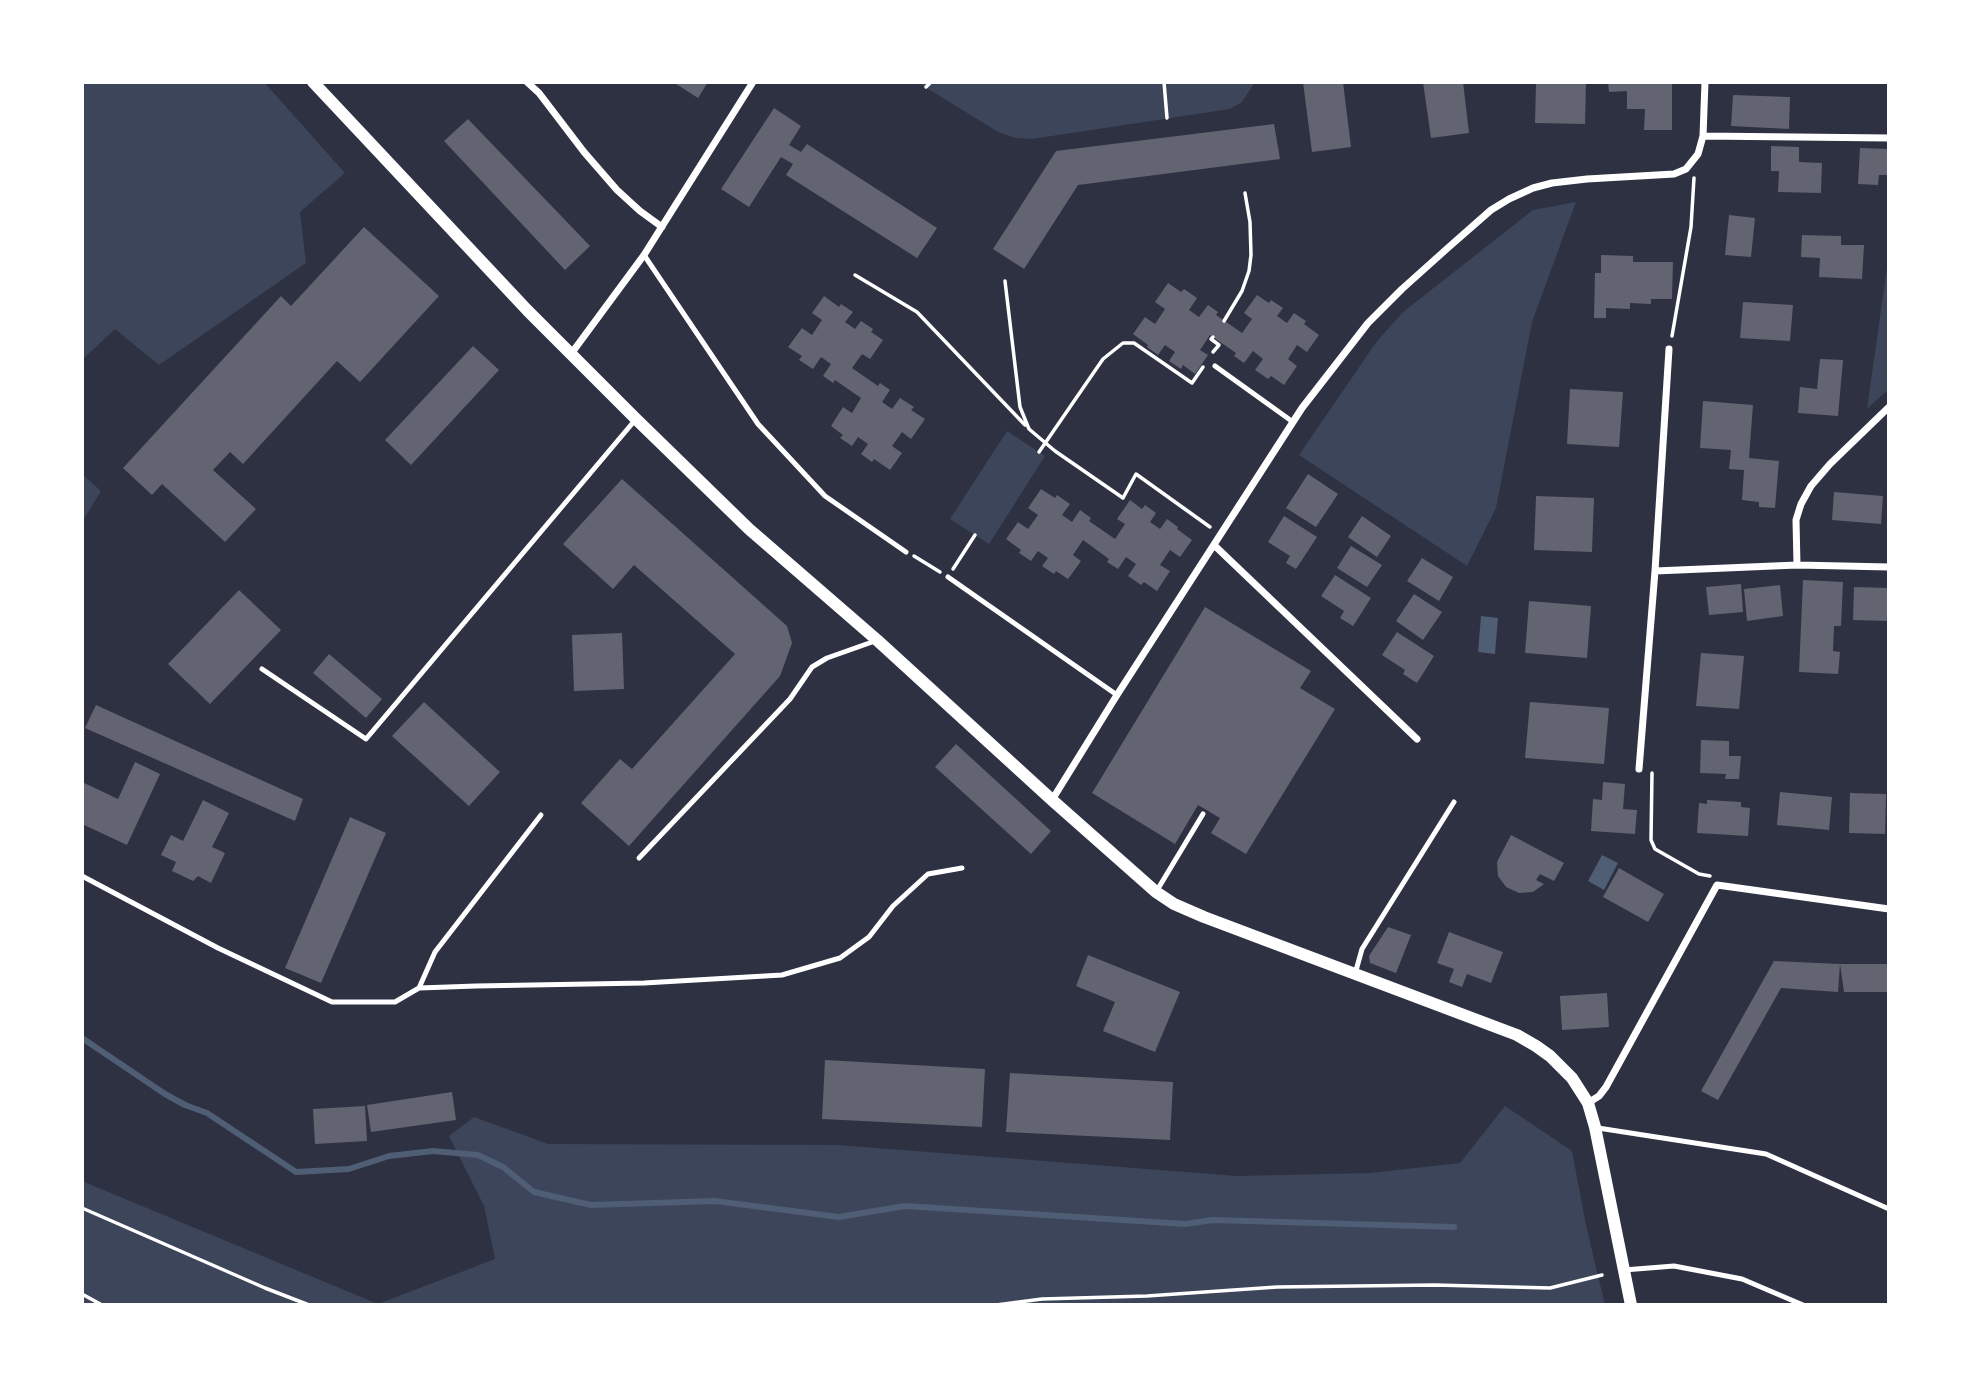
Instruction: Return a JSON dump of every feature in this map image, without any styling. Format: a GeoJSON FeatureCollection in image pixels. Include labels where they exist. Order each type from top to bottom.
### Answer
{"type":"FeatureCollection","features":[{"type":"Feature","properties":{"kind":"street"},"geometry":{"type":"LineString","coordinates":[[313,82],[510,293],[749,529],[877,640],[1156,892],[1174,904],[1203,917],[1517,1035],[1536,1046],[1572,1079],[1588,1103],[1595,1127],[1631,1305]]}},
{"type":"Feature","properties":{"kind":"street"},"geometry":{"type":"LineString","coordinates":[[527,82],[539,93],[617,190],[662,227]]}},
{"type":"Feature","properties":{"kind":"street"},"geometry":{"type":"LineString","coordinates":[[571,354],[644,255],[753,82]]}},
{"type":"Feature","properties":{"kind":"street"},"geometry":{"type":"LineString","coordinates":[[1052,800],[1293,422],[1346,350],[1382,309],[1491,210],[1533,188],[1587,178],[1674,174],[1686,170],[1698,154],[1703,136],[1705,82]]}},
{"type":"Feature","properties":{"kind":"street"},"geometry":{"type":"LineString","coordinates":[[1703,136],[1889,138]]}},
{"type":"Feature","properties":{"kind":"street"},"geometry":{"type":"LineString","coordinates":[[1639,769],[1669,349]]}},
{"type":"Feature","properties":{"kind":"street"},"geometry":{"type":"LineString","coordinates":[[1797,565],[1796,520],[1811,486],[1889,407]]}},
{"type":"Feature","properties":{"kind":"street"},"geometry":{"type":"LineString","coordinates":[[1213,545],[1417,739]]}},
{"type":"Feature","properties":{"kind":"street"},"geometry":{"type":"LineString","coordinates":[[1655,571],[1797,565],[1889,567]]}},
{"type":"Feature","properties":{"kind":"street"},"geometry":{"type":"LineString","coordinates":[[1588,1103],[1599,1097],[1606,1087],[1718,882],[1889,909]]}},
{"type":"Feature","properties":{"kind":"lane"},"geometry":{"type":"LineString","coordinates":[[644,255],[758,424],[825,496],[906,552]]}},
{"type":"Feature","properties":{"kind":"lane"},"geometry":{"type":"LineString","coordinates":[[1216,366],[1293,422]]}},
{"type":"Feature","properties":{"kind":"lane"},"geometry":{"type":"LineString","coordinates":[[262,669],[366,739],[636,419]]}},
{"type":"Feature","properties":{"kind":"lane"},"geometry":{"type":"LineString","coordinates":[[948,577],[1117,695]]}},
{"type":"Feature","properties":{"kind":"lane"},"geometry":{"type":"LineString","coordinates":[[639,858],[790,699],[811,667],[827,658],[877,640]]}},
{"type":"Feature","properties":{"kind":"lane"},"geometry":{"type":"LineString","coordinates":[[1355,974],[1363,949],[1454,802]]}},
{"type":"Feature","properties":{"kind":"lane"},"geometry":{"type":"LineString","coordinates":[[1156,892],[1203,814]]}},
{"type":"Feature","properties":{"kind":"lane"},"geometry":{"type":"LineString","coordinates":[[419,988],[435,952],[541,816]]}},
{"type":"Feature","properties":{"kind":"lane"},"geometry":{"type":"LineString","coordinates":[[82,876],[218,948],[332,1002],[395,1002],[419,988],[644,983],[782,975],[840,958],[869,937],[893,906],[928,874],[962,868]]}},
{"type":"Feature","properties":{"kind":"lane"},"geometry":{"type":"LineString","coordinates":[[1595,1127],[1766,1154],[1889,1209]]}},
{"type":"Feature","properties":{"kind":"lane"},"geometry":{"type":"LineString","coordinates":[[1623,1270],[1674,1266],[1742,1279],[1803,1305]]}},
{"type":"Feature","properties":{"kind":"path"},"geometry":{"type":"LineString","coordinates":[[926,87],[931,82]]}},
{"type":"Feature","properties":{"kind":"path"},"geometry":{"type":"LineString","coordinates":[[1164,82],[1167,118]]}},
{"type":"Feature","properties":{"kind":"path"},"geometry":{"type":"LineString","coordinates":[[1669,349],[1691,227],[1693,162]]}},
{"type":"Feature","properties":{"kind":"path"},"geometry":{"type":"LineString","coordinates":[[1224,321],[1242,291],[1250,271],[1250,222],[1245,193]]}},
{"type":"Feature","properties":{"kind":"path"},"geometry":{"type":"LineString","coordinates":[[855,275],[917,312],[1044,443],[1123,498],[1136,474],[1221,533]]}},
{"type":"Feature","properties":{"kind":"path"},"geometry":{"type":"LineString","coordinates":[[1005,281],[1020,407],[1029,429]]}},
{"type":"Feature","properties":{"kind":"path"},"geometry":{"type":"LineString","coordinates":[[1213,337],[1211,339],[1219,345],[1213,352],[1221,358],[1216,366]]}},
{"type":"Feature","properties":{"kind":"path"},"geometry":{"type":"LineString","coordinates":[[1039,452],[1103,359],[1123,343],[1135,343],[1192,383],[1206,363]]}},
{"type":"Feature","properties":{"kind":"path"},"geometry":{"type":"LineString","coordinates":[[906,552],[948,577],[975,535]]}},
{"type":"Feature","properties":{"kind":"path"},"geometry":{"type":"LineString","coordinates":[[1639,769],[1652,770],[1651,840],[1655,849],[1718,882]]}},
{"type":"Feature","properties":{"kind":"path"},"geometry":{"type":"LineString","coordinates":[[82,1208],[309,1305]]}},
{"type":"Feature","properties":{"kind":"path"},"geometry":{"type":"LineString","coordinates":[[996,1305],[1042,1299],[1147,1296],[1277,1287],[1435,1284],[1550,1288],[1602,1275]]}},
{"type":"Feature","properties":{"kind":"path"},"geometry":{"type":"LineString","coordinates":[[82,1294],[102,1305]]}},
{"type":"Feature","properties":{"kind":"shaded area"},"geometry":{"type":"Polygon","coordinates":[[[82,82],[264,82],[345,173],[300,212],[306,263],[159,365],[115,329],[82,360],[82,82]]]}},
{"type":"Feature","properties":{"kind":"shaded area"},"geometry":{"type":"Polygon","coordinates":[[[917,82],[1255,82],[1242,102],[1230,109],[1032,139],[1016,138],[998,132],[917,82]]]}},
{"type":"Feature","properties":{"kind":"shaded area"},"geometry":{"type":"Polygon","coordinates":[[[1576,202],[1532,322],[1496,508],[1467,566],[1299,455],[1377,341],[1403,312],[1533,210],[1576,202]]]}},
{"type":"Feature","properties":{"kind":"shaded area"},"geometry":{"type":"Polygon","coordinates":[[[1889,253],[1889,389],[1867,409],[1889,253]]]}},
{"type":"Feature","properties":{"kind":"shaded area"},"geometry":{"type":"Polygon","coordinates":[[[1007,431],[1045,456],[989,544],[950,519],[1007,431]]]}},
{"type":"Feature","properties":{"kind":"shaded area"},"geometry":{"type":"Polygon","coordinates":[[[82,474],[101,491],[82,522],[82,474]]]}},
{"type":"Feature","properties":{"kind":"shaded area"},"geometry":{"type":"Polygon","coordinates":[[[1481,616],[1498,618],[1495,654],[1478,652],[1481,616]]]}},
{"type":"Feature","properties":{"kind":"shaded area"},"geometry":{"type":"Polygon","coordinates":[[[1602,855],[1618,863],[1604,890],[1588,881],[1602,855]]]}},
{"type":"Feature","properties":{"kind":"shaded area"},"geometry":{"type":"Polygon","coordinates":[[[1505,1106],[1572,1151],[1605,1305],[82,1305],[82,1181],[378,1304],[495,1259],[484,1206],[449,1136],[474,1117],[548,1144],[838,1145],[1237,1176],[1369,1173],[1460,1163],[1505,1106]]]}},
{"type":"Feature","properties":{"kind":"building"},"geometry":{"type":"Polygon","coordinates":[[[673,82],[708,82],[698,98],[673,82]]]}},
{"type":"Feature","properties":{"kind":"building"},"geometry":{"type":"Polygon","coordinates":[[[1303,82],[1343,82],[1351,147],[1312,152],[1303,82]]]}},
{"type":"Feature","properties":{"kind":"building"},"geometry":{"type":"Polygon","coordinates":[[[1423,82],[1463,82],[1469,133],[1431,138],[1423,82]]]}},
{"type":"Feature","properties":{"kind":"building"},"geometry":{"type":"Polygon","coordinates":[[[1536,82],[1586,82],[1585,124],[1535,123],[1536,82]]]}},
{"type":"Feature","properties":{"kind":"building"},"geometry":{"type":"Polygon","coordinates":[[[1608,82],[1672,82],[1672,130],[1644,130],[1645,109],[1627,109],[1627,91],[1609,92],[1608,82]]]}},
{"type":"Feature","properties":{"kind":"building"},"geometry":{"type":"Polygon","coordinates":[[[1733,95],[1790,97],[1789,129],[1731,126],[1733,95]]]}},
{"type":"Feature","properties":{"kind":"building"},"geometry":{"type":"Polygon","coordinates":[[[774,108],[801,126],[789,145],[801,152],[807,144],[937,228],[917,258],[786,175],[793,164],[781,157],[749,207],[721,189],[774,108]]]}},
{"type":"Feature","properties":{"kind":"building"},"geometry":{"type":"Polygon","coordinates":[[[468,119],[590,246],[565,270],[444,141],[468,119]]]}},
{"type":"Feature","properties":{"kind":"building"},"geometry":{"type":"Polygon","coordinates":[[[1274,124],[1280,159],[1078,185],[1024,269],[993,249],[1056,151],[1274,124]]]}},
{"type":"Feature","properties":{"kind":"building"},"geometry":{"type":"Polygon","coordinates":[[[1771,146],[1799,147],[1799,162],[1822,163],[1821,193],[1778,192],[1779,171],[1771,171],[1771,146]]]}},
{"type":"Feature","properties":{"kind":"building"},"geometry":{"type":"Polygon","coordinates":[[[1860,148],[1889,149],[1889,175],[1879,175],[1878,185],[1858,184],[1860,148]]]}},
{"type":"Feature","properties":{"kind":"building"},"geometry":{"type":"Polygon","coordinates":[[[1729,215],[1755,218],[1751,257],[1725,255],[1729,215]]]}},
{"type":"Feature","properties":{"kind":"building"},"geometry":{"type":"Polygon","coordinates":[[[364,227],[439,296],[360,382],[337,361],[243,464],[230,452],[213,470],[256,509],[225,542],[162,484],[152,495],[123,468],[281,296],[291,306],[364,227]]]}},
{"type":"Feature","properties":{"kind":"building"},"geometry":{"type":"Polygon","coordinates":[[[1802,235],[1841,236],[1841,245],[1864,245],[1862,279],[1819,277],[1820,258],[1801,257],[1802,235]]]}},
{"type":"Feature","properties":{"kind":"building"},"geometry":{"type":"Polygon","coordinates":[[[1601,255],[1633,256],[1633,262],[1673,262],[1672,299],[1651,299],[1651,304],[1630,303],[1630,309],[1606,308],[1606,318],[1594,318],[1595,273],[1601,273],[1601,255]]]}},
{"type":"Feature","properties":{"kind":"building"},"geometry":{"type":"Polygon","coordinates":[[[1168,283],[1197,298],[1189,310],[1199,317],[1208,305],[1218,312],[1216,315],[1242,333],[1252,319],[1244,313],[1257,295],[1283,308],[1277,316],[1287,323],[1294,313],[1319,335],[1307,352],[1297,345],[1288,359],[1297,366],[1284,385],[1255,370],[1263,359],[1253,351],[1244,363],[1234,356],[1236,353],[1210,335],[1200,350],[1208,355],[1195,374],[1183,365],[1181,369],[1169,361],[1175,352],[1165,345],[1158,355],[1133,334],[1145,317],[1155,324],[1165,309],[1155,302],[1168,283]]]}},
{"type":"Feature","properties":{"kind":"building"},"geometry":{"type":"Polygon","coordinates":[[[824,296],[839,307],[841,304],[853,312],[845,322],[855,329],[861,321],[883,340],[870,359],[862,354],[852,368],[878,386],[880,383],[890,390],[882,402],[892,409],[900,398],[914,407],[911,410],[925,419],[911,439],[902,432],[892,446],[902,453],[890,470],[861,454],[868,444],[858,437],[852,446],[840,438],[843,435],[831,426],[843,407],[852,413],[861,398],[835,380],[833,383],[823,376],[831,364],[821,357],[813,369],[799,360],[802,356],[788,347],[802,328],[812,335],[822,320],[812,313],[824,296]]]}},
{"type":"Feature","properties":{"kind":"building"},"geometry":{"type":"Polygon","coordinates":[[[1743,302],[1793,305],[1790,341],[1740,338],[1743,302]]]}},
{"type":"Feature","properties":{"kind":"building"},"geometry":{"type":"Polygon","coordinates":[[[473,346],[499,370],[411,465],[385,440],[473,346]]]}},
{"type":"Feature","properties":{"kind":"building"},"geometry":{"type":"Polygon","coordinates":[[[1820,359],[1843,360],[1838,416],[1798,413],[1800,387],[1817,389],[1820,359]]]}},
{"type":"Feature","properties":{"kind":"building"},"geometry":{"type":"Polygon","coordinates":[[[1570,389],[1623,392],[1619,447],[1567,444],[1570,389]]]}},
{"type":"Feature","properties":{"kind":"building"},"geometry":{"type":"Polygon","coordinates":[[[1703,401],[1753,405],[1749,458],[1779,461],[1775,508],[1759,507],[1759,502],[1742,500],[1744,470],[1729,469],[1731,450],[1700,448],[1703,401]]]}},
{"type":"Feature","properties":{"kind":"building"},"geometry":{"type":"Polygon","coordinates":[[[1308,474],[1338,494],[1316,527],[1286,508],[1308,474]]]}},
{"type":"Feature","properties":{"kind":"building"},"geometry":{"type":"Polygon","coordinates":[[[622,479],[787,626],[792,643],[780,676],[629,846],[581,803],[620,759],[632,769],[735,654],[634,565],[613,589],[563,544],[622,479]]]}},
{"type":"Feature","properties":{"kind":"building"},"geometry":{"type":"Polygon","coordinates":[[[1041,489],[1070,504],[1062,515],[1072,522],[1080,510],[1091,518],[1089,521],[1115,539],[1125,524],[1117,519],[1130,500],[1142,509],[1145,505],[1156,513],[1150,522],[1160,529],[1167,519],[1192,540],[1180,557],[1170,550],[1160,565],[1170,571],[1157,591],[1128,576],[1136,564],[1126,557],[1118,569],[1083,540],[1073,555],[1081,561],[1068,579],[1042,566],[1048,558],[1038,551],[1031,561],[1006,539],[1018,522],[1028,529],[1038,515],[1028,508],[1041,489]]]}},
{"type":"Feature","properties":{"kind":"building"},"geometry":{"type":"Polygon","coordinates":[[[1834,492],[1883,496],[1881,524],[1832,520],[1834,492]]]}},
{"type":"Feature","properties":{"kind":"building"},"geometry":{"type":"Polygon","coordinates":[[[1536,496],[1594,498],[1592,552],[1534,550],[1536,496]]]}},
{"type":"Feature","properties":{"kind":"building"},"geometry":{"type":"Polygon","coordinates":[[[1284,516],[1317,537],[1296,569],[1286,563],[1290,556],[1268,542],[1284,516]]]}},
{"type":"Feature","properties":{"kind":"building"},"geometry":{"type":"Polygon","coordinates":[[[1362,516],[1391,536],[1377,557],[1348,537],[1362,516]]]}},
{"type":"Feature","properties":{"kind":"building"},"geometry":{"type":"Polygon","coordinates":[[[1351,546],[1382,565],[1367,587],[1337,568],[1351,546]]]}},
{"type":"Feature","properties":{"kind":"building"},"geometry":{"type":"Polygon","coordinates":[[[1422,558],[1453,577],[1439,601],[1407,581],[1422,558]]]}},
{"type":"Feature","properties":{"kind":"building"},"geometry":{"type":"Polygon","coordinates":[[[1335,575],[1371,598],[1353,626],[1340,618],[1344,611],[1321,596],[1335,575]]]}},
{"type":"Feature","properties":{"kind":"building"},"geometry":{"type":"Polygon","coordinates":[[[1803,580],[1843,582],[1841,626],[1834,626],[1833,651],[1840,652],[1838,674],[1799,672],[1803,580]]]}},
{"type":"Feature","properties":{"kind":"building"},"geometry":{"type":"Polygon","coordinates":[[[1741,584],[1743,612],[1709,615],[1706,587],[1741,584]]]}},
{"type":"Feature","properties":{"kind":"building"},"geometry":{"type":"Polygon","coordinates":[[[1780,585],[1783,616],[1747,621],[1744,589],[1780,585]]]}},
{"type":"Feature","properties":{"kind":"building"},"geometry":{"type":"Polygon","coordinates":[[[1854,587],[1889,588],[1889,621],[1853,620],[1854,587]]]}},
{"type":"Feature","properties":{"kind":"building"},"geometry":{"type":"Polygon","coordinates":[[[239,590],[281,630],[210,704],[168,664],[239,590]]]}},
{"type":"Feature","properties":{"kind":"building"},"geometry":{"type":"Polygon","coordinates":[[[1414,594],[1442,612],[1423,640],[1396,621],[1414,594]]]}},
{"type":"Feature","properties":{"kind":"building"},"geometry":{"type":"Polygon","coordinates":[[[1529,601],[1591,606],[1587,658],[1525,653],[1529,601]]]}},
{"type":"Feature","properties":{"kind":"building"},"geometry":{"type":"Polygon","coordinates":[[[1205,607],[1311,671],[1300,688],[1335,709],[1246,854],[1211,833],[1220,818],[1198,805],[1175,844],[1092,793],[1205,607]]]}},
{"type":"Feature","properties":{"kind":"building"},"geometry":{"type":"Polygon","coordinates":[[[1397,632],[1434,656],[1417,683],[1403,674],[1405,670],[1382,655],[1397,632]]]}},
{"type":"Feature","properties":{"kind":"building"},"geometry":{"type":"Polygon","coordinates":[[[622,633],[624,689],[574,691],[572,635],[622,633]]]}},
{"type":"Feature","properties":{"kind":"building"},"geometry":{"type":"Polygon","coordinates":[[[1701,653],[1744,656],[1739,709],[1696,706],[1701,653]]]}},
{"type":"Feature","properties":{"kind":"building"},"geometry":{"type":"Polygon","coordinates":[[[329,654],[382,699],[366,718],[313,673],[329,654]]]}},
{"type":"Feature","properties":{"kind":"building"},"geometry":{"type":"Polygon","coordinates":[[[424,702],[500,772],[469,806],[392,736],[424,702]]]}},
{"type":"Feature","properties":{"kind":"building"},"geometry":{"type":"Polygon","coordinates":[[[1530,702],[1609,708],[1604,764],[1525,758],[1530,702]]]}},
{"type":"Feature","properties":{"kind":"building"},"geometry":{"type":"Polygon","coordinates":[[[96,705],[303,799],[295,821],[85,728],[96,705]]]}},
{"type":"Feature","properties":{"kind":"building"},"geometry":{"type":"Polygon","coordinates":[[[1701,740],[1729,741],[1729,756],[1741,756],[1739,779],[1725,779],[1726,774],[1700,773],[1701,740]]]}},
{"type":"Feature","properties":{"kind":"building"},"geometry":{"type":"Polygon","coordinates":[[[956,744],[1051,831],[1031,854],[935,767],[956,744]]]}},
{"type":"Feature","properties":{"kind":"building"},"geometry":{"type":"Polygon","coordinates":[[[135,762],[160,774],[127,845],[82,824],[82,782],[118,799],[135,762]]]}},
{"type":"Feature","properties":{"kind":"building"},"geometry":{"type":"Polygon","coordinates":[[[1603,782],[1625,784],[1623,809],[1637,810],[1635,834],[1591,831],[1593,799],[1602,800],[1603,782]]]}},
{"type":"Feature","properties":{"kind":"building"},"geometry":{"type":"Polygon","coordinates":[[[1780,792],[1832,797],[1829,830],[1777,825],[1780,792]]]}},
{"type":"Feature","properties":{"kind":"building"},"geometry":{"type":"Polygon","coordinates":[[[1850,793],[1886,794],[1885,834],[1849,833],[1850,793]]]}},
{"type":"Feature","properties":{"kind":"building"},"geometry":{"type":"Polygon","coordinates":[[[203,800],[229,813],[212,847],[225,853],[211,883],[198,876],[193,881],[172,871],[176,862],[161,855],[171,835],[183,841],[203,800]]]}},
{"type":"Feature","properties":{"kind":"building"},"geometry":{"type":"Polygon","coordinates":[[[1707,800],[1741,802],[1741,807],[1750,808],[1748,836],[1697,833],[1699,803],[1707,804],[1707,800]]]}},
{"type":"Feature","properties":{"kind":"building"},"geometry":{"type":"Polygon","coordinates":[[[350,817],[386,833],[321,983],[285,968],[350,817]]]}},
{"type":"Feature","properties":{"kind":"building"},"geometry":{"type":"Polygon","coordinates":[[[1511,835],[1564,863],[1554,881],[1540,874],[1536,880],[1544,884],[1533,892],[1519,893],[1506,887],[1498,876],[1497,862],[1511,835]]]}},
{"type":"Feature","properties":{"kind":"building"},"geometry":{"type":"Polygon","coordinates":[[[1619,868],[1664,894],[1648,922],[1603,897],[1619,868]]]}},
{"type":"Feature","properties":{"kind":"building"},"geometry":{"type":"Polygon","coordinates":[[[1388,927],[1411,935],[1396,973],[1370,963],[1369,956],[1388,927]]]}},
{"type":"Feature","properties":{"kind":"building"},"geometry":{"type":"Polygon","coordinates":[[[1449,932],[1503,952],[1491,983],[1467,974],[1462,987],[1449,982],[1454,969],[1437,963],[1449,932]]]}},
{"type":"Feature","properties":{"kind":"building"},"geometry":{"type":"Polygon","coordinates":[[[1088,955],[1180,992],[1155,1052],[1103,1031],[1115,1002],[1076,986],[1088,955]]]}},
{"type":"Feature","properties":{"kind":"building"},"geometry":{"type":"Polygon","coordinates":[[[1774,961],[1840,964],[1838,992],[1781,988],[1718,1100],[1701,1091],[1774,961]]]}},
{"type":"Feature","properties":{"kind":"building"},"geometry":{"type":"Polygon","coordinates":[[[1840,964],[1889,964],[1889,992],[1844,992],[1840,964]]]}},
{"type":"Feature","properties":{"kind":"building"},"geometry":{"type":"Polygon","coordinates":[[[1607,993],[1609,1027],[1562,1030],[1560,996],[1607,993]]]}},
{"type":"Feature","properties":{"kind":"building"},"geometry":{"type":"Polygon","coordinates":[[[825,1060],[985,1069],[982,1127],[822,1119],[825,1060]]]}},
{"type":"Feature","properties":{"kind":"building"},"geometry":{"type":"Polygon","coordinates":[[[1010,1073],[1173,1082],[1170,1140],[1006,1132],[1010,1073]]]}},
{"type":"Feature","properties":{"kind":"building"},"geometry":{"type":"Polygon","coordinates":[[[452,1092],[456,1120],[371,1132],[367,1105],[452,1092]]]}},
{"type":"Feature","properties":{"kind":"building"},"geometry":{"type":"Polygon","coordinates":[[[365,1106],[367,1141],[315,1144],[313,1109],[365,1106]]]}},
{"type":"Feature","properties":{"kind":"waterway"},"geometry":{"type":"LineString","coordinates":[[82,1038],[165,1094],[207,1113],[296,1172],[349,1169],[389,1156],[433,1151],[478,1155],[503,1167],[534,1192],[591,1205],[715,1201],[839,1217],[905,1206],[1185,1224],[1213,1220],[1454,1227]]}}]}
